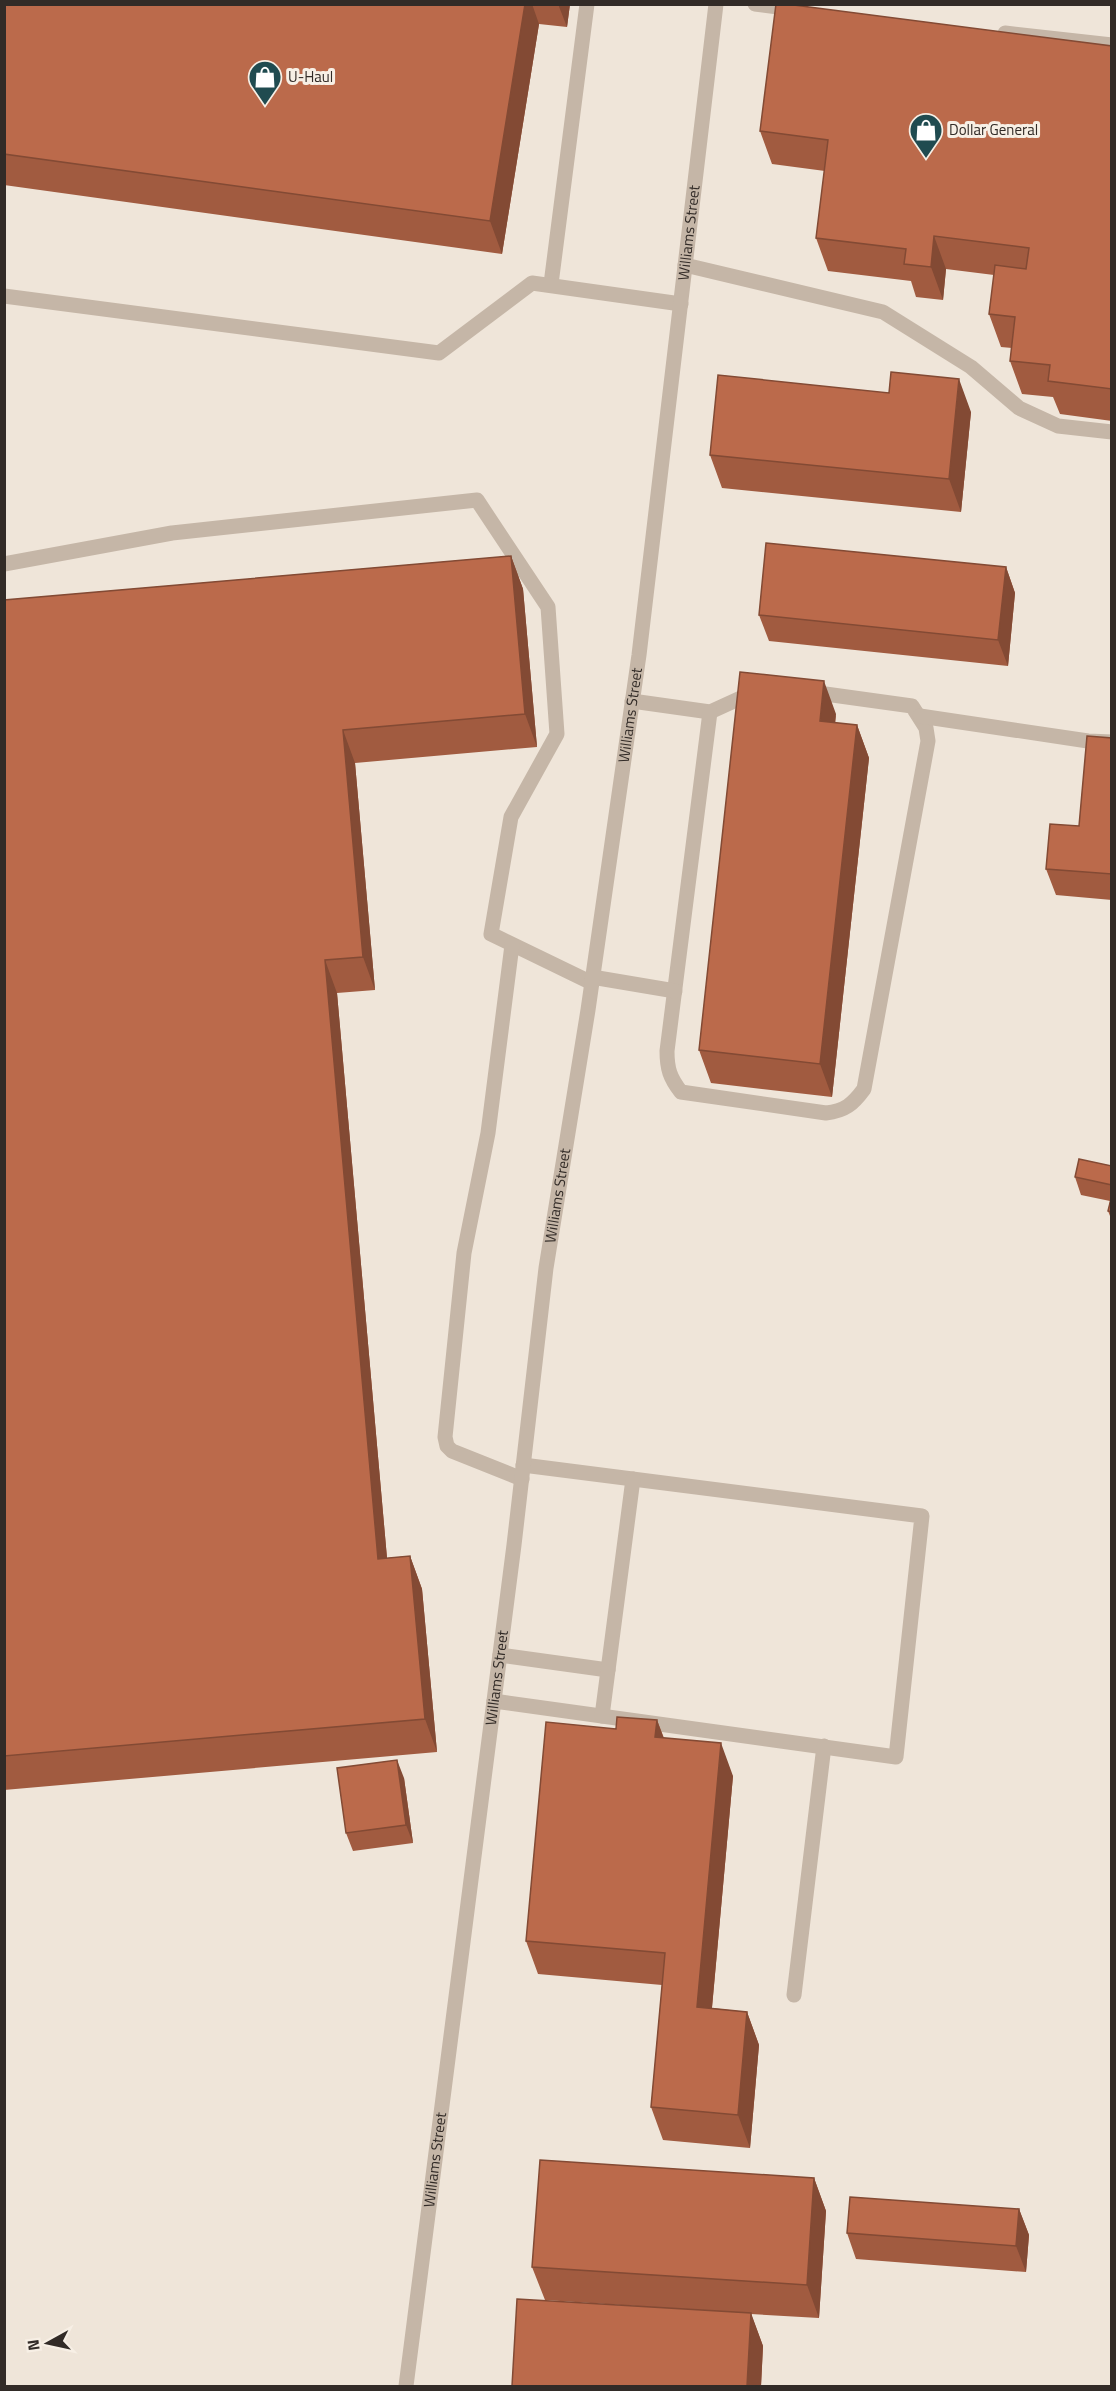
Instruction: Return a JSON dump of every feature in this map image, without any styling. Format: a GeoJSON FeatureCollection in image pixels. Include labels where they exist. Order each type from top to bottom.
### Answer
{"type":"FeatureCollection","features":[{"type":"Feature","properties":{"kind":"street"},"geometry":{"type":"LineString","coordinates":[[552,284],[587,4]]}},
{"type":"Feature","properties":{"kind":"street","name":"Williams Street"},"geometry":{"type":"LineString","coordinates":[[406,2386],[523,1472],[546,1268],[592,980],[632,700],[716,4]]}},
{"type":"Feature","properties":{"kind":"street"},"geometry":{"type":"LineString","coordinates":[[755,4],[813,12]]}},
{"type":"Feature","properties":{"kind":"street"},"geometry":{"type":"LineString","coordinates":[[988,31],[1112,45]]}},
{"type":"Feature","properties":{"kind":"street"},"geometry":{"type":"LineString","coordinates":[[685,265],[883,312],[971,368],[1020,408],[1058,426],[1112,432]]}},
{"type":"Feature","properties":{"kind":"street"},"geometry":{"type":"LineString","coordinates":[[4,296],[439,353],[532,283],[552,284],[681,304]]}},
{"type":"Feature","properties":{"kind":"street"},"geometry":{"type":"LineString","coordinates":[[4,564],[172,533],[477,501],[548,607],[557,734],[511,817],[490,934],[592,980],[675,991]]}},
{"type":"Feature","properties":{"kind":"street"},"geometry":{"type":"LineString","coordinates":[[632,700],[710,712],[766,686]]}},
{"type":"Feature","properties":{"kind":"street"},"geometry":{"type":"LineString","coordinates":[[710,712],[667,1067],[671,1079],[681,1092],[826,1113],[841,1112],[856,1101],[864,1089],[928,741],[926,728],[912,706],[800,691]]}},
{"type":"Feature","properties":{"kind":"street"},"geometry":{"type":"LineString","coordinates":[[920,716],[1088,741],[1112,742]]}},
{"type":"Feature","properties":{"kind":"street"},"geometry":{"type":"LineString","coordinates":[[494,1701],[896,1757],[922,1515],[633,1479],[523,1472],[452,1450],[447,1446],[445,1437],[464,1253],[488,1133],[512,945]]}},
{"type":"Feature","properties":{"kind":"street"},"geometry":{"type":"LineString","coordinates":[[602,1716],[633,1479]]}},
{"type":"Feature","properties":{"kind":"street"},"geometry":{"type":"LineString","coordinates":[[500,1655],[608,1670]]}},
{"type":"Feature","properties":{"kind":"street"},"geometry":{"type":"LineString","coordinates":[[794,1995],[824,1746]]}},
{"type":"Feature","properties":{"kind":"building","name":"U-Haul"},"geometry":{"type":"Polygon","coordinates":[[[4,4],[525,4],[490,221],[4,154],[4,4]]]}},
{"type":"Feature","properties":{"kind":"building"},"geometry":{"type":"Polygon","coordinates":[[[776,4],[1112,46],[1112,389],[1048,381],[1050,365],[1010,361],[1015,317],[989,314],[995,265],[1026,269],[1029,248],[934,236],[931,267],[904,264],[906,249],[816,238],[828,140],[760,131],[776,4]]]}},
{"type":"Feature","properties":{"kind":"building"},"geometry":{"type":"Polygon","coordinates":[[[891,372],[959,379],[949,479],[710,455],[718,375],[889,393],[891,372]]]}},
{"type":"Feature","properties":{"kind":"building"},"geometry":{"type":"Polygon","coordinates":[[[766,543],[1006,567],[998,640],[759,615],[766,543]]]}},
{"type":"Feature","properties":{"kind":"building"},"geometry":{"type":"Polygon","coordinates":[[[511,556],[525,714],[343,730],[363,957],[325,960],[378,1559],[410,1556],[425,1719],[4,1756],[4,600],[511,556]]]}},
{"type":"Feature","properties":{"kind":"building"},"geometry":{"type":"Polygon","coordinates":[[[740,672],[824,681],[820,721],[857,725],[820,1064],[699,1050],[740,672]]]}},
{"type":"Feature","properties":{"kind":"building"},"geometry":{"type":"Polygon","coordinates":[[[1087,736],[1112,738],[1112,874],[1046,869],[1050,824],[1079,826],[1087,736]]]}},
{"type":"Feature","properties":{"kind":"building"},"geometry":{"type":"Polygon","coordinates":[[[1079,1159],[1112,1166],[1112,1185],[1075,1177],[1079,1159]]]}},
{"type":"Feature","properties":{"kind":"building"},"geometry":{"type":"Polygon","coordinates":[[[1112,1195],[1112,1212],[1108,1211],[1112,1195]]]}},
{"type":"Feature","properties":{"kind":"building"},"geometry":{"type":"Polygon","coordinates":[[[617,1717],[657,1720],[655,1737],[721,1743],[697,2007],[747,2012],[738,2115],[651,2107],[665,1953],[526,1941],[546,1722],[616,1729],[617,1717]]]}},
{"type":"Feature","properties":{"kind":"building"},"geometry":{"type":"Polygon","coordinates":[[[397,1760],[406,1825],[346,1833],[337,1768],[397,1760]]]}},
{"type":"Feature","properties":{"kind":"building"},"geometry":{"type":"Polygon","coordinates":[[[540,2160],[814,2178],[807,2285],[532,2267],[540,2160]]]}},
{"type":"Feature","properties":{"kind":"building"},"geometry":{"type":"Polygon","coordinates":[[[850,2197],[1019,2209],[1016,2246],[847,2233],[850,2197]]]}},
{"type":"Feature","properties":{"kind":"building"},"geometry":{"type":"Polygon","coordinates":[[[517,2299],[751,2313],[747,2386],[512,2386],[517,2299]]]}},
{"type":"Feature","properties":{"kind":"place","name":"U-Haul"},"geometry":{"type":"Point","coordinates":[265,106]}},
{"type":"Feature","properties":{"kind":"place","name":"Dollar General"},"geometry":{"type":"Point","coordinates":[926,159]}}]}
